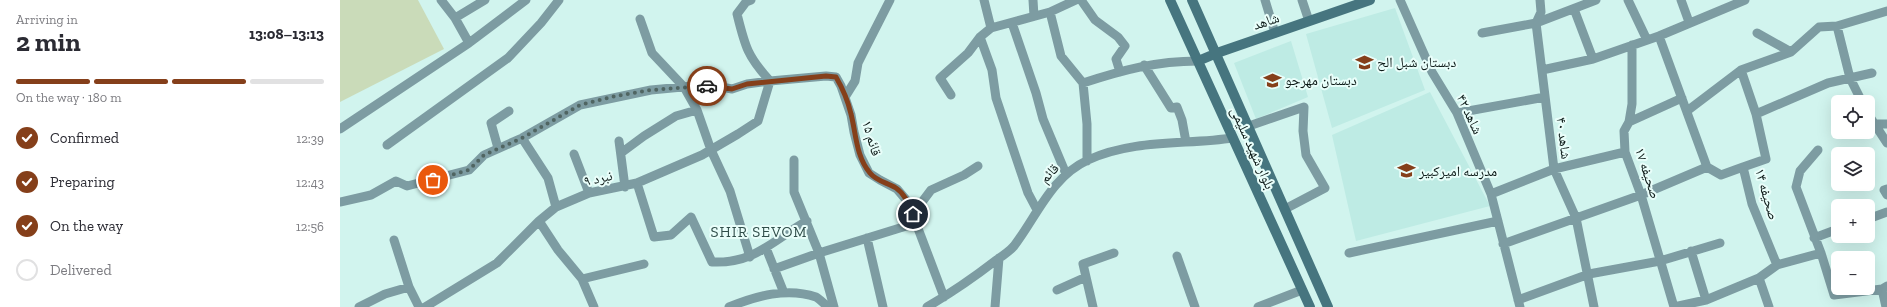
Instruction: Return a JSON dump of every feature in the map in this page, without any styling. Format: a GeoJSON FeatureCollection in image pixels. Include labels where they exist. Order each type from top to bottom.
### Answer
{"type":"FeatureCollection","features":[{"type":"Feature","properties":{"kind":"main road","name":"بلوار شهید سلیمی"},"geometry":{"type":"LineString","coordinates":[[1170,0],[1310,307]]}},
{"type":"Feature","properties":{"kind":"main road","name":"بلوار شهید سلیمی"},"geometry":{"type":"LineString","coordinates":[[1192,0],[1217,53],[1328,307]]}},
{"type":"Feature","properties":{"kind":"main road","name":"شاهد"},"geometry":{"type":"LineString","coordinates":[[1198,61],[1370,0]]}},
{"type":"Feature","properties":{"kind":"street"},"geometry":{"type":"LineString","coordinates":[[441,0],[455,18],[469,43]]}},
{"type":"Feature","properties":{"kind":"street"},"geometry":{"type":"LineString","coordinates":[[455,18],[485,0]]}},
{"type":"Feature","properties":{"kind":"street"},"geometry":{"type":"LineString","coordinates":[[340,129],[469,43],[526,0]]}},
{"type":"Feature","properties":{"kind":"street"},"geometry":{"type":"LineString","coordinates":[[387,145],[508,58],[541,23],[559,0]]}},
{"type":"Feature","properties":{"kind":"street"},"geometry":{"type":"LineString","coordinates":[[751,0],[746,2],[737,14],[744,46],[756,66],[770,81]]}},
{"type":"Feature","properties":{"kind":"street"},"geometry":{"type":"LineString","coordinates":[[845,97],[855,81],[858,63],[890,0]]}},
{"type":"Feature","properties":{"kind":"street"},"geometry":{"type":"LineString","coordinates":[[984,0],[992,28]]}},
{"type":"Feature","properties":{"kind":"street"},"geometry":{"type":"LineString","coordinates":[[1033,0],[1034,16]]}},
{"type":"Feature","properties":{"kind":"street"},"geometry":{"type":"LineString","coordinates":[[951,95],[940,78],[968,53],[980,37],[992,28],[1050,12],[1076,0]]}},
{"type":"Feature","properties":{"kind":"street"},"geometry":{"type":"LineString","coordinates":[[1081,0],[1095,20],[1118,37],[1125,46],[1116,59],[1120,72]]}},
{"type":"Feature","properties":{"kind":"street"},"geometry":{"type":"LineString","coordinates":[[1265,0],[1275,33]]}},
{"type":"Feature","properties":{"kind":"street"},"geometry":{"type":"LineString","coordinates":[[1302,0],[1309,21]]}},
{"type":"Feature","properties":{"kind":"street","name":"شاهد ۴۲"},"geometry":{"type":"LineString","coordinates":[[1400,0],[1432,72],[1457,113],[1491,194],[1519,304]]}},
{"type":"Feature","properties":{"kind":"street","name":"شاهد ۴۰"},"geometry":{"type":"LineString","coordinates":[[1540,0],[1541,12],[1536,23],[1554,169],[1576,218],[1589,274],[1594,307]]}},
{"type":"Feature","properties":{"kind":"street"},"geometry":{"type":"LineString","coordinates":[[1482,33],[1536,23],[1596,0]]}},
{"type":"Feature","properties":{"kind":"street"},"geometry":{"type":"LineString","coordinates":[[1628,0],[1647,40]]}},
{"type":"Feature","properties":{"kind":"street"},"geometry":{"type":"LineString","coordinates":[[1681,0],[1689,22]]}},
{"type":"Feature","properties":{"kind":"street"},"geometry":{"type":"LineString","coordinates":[[1542,70],[1593,59],[1659,36],[1744,0]]}},
{"type":"Feature","properties":{"kind":"street"},"geometry":{"type":"LineString","coordinates":[[1574,9],[1593,59]]}},
{"type":"Feature","properties":{"kind":"street"},"geometry":{"type":"LineString","coordinates":[[1687,110],[1741,70],[1791,52],[1819,27],[1837,26],[1887,11]]}},
{"type":"Feature","properties":{"kind":"street"},"geometry":{"type":"LineString","coordinates":[[1050,12],[1061,56],[1083,83],[1087,124],[1087,161]]}},
{"type":"Feature","properties":{"kind":"street"},"geometry":{"type":"LineString","coordinates":[[640,19],[652,53],[684,87],[697,110],[711,150],[730,191],[750,257]]}},
{"type":"Feature","properties":{"kind":"street"},"geometry":{"type":"LineString","coordinates":[[1012,23],[1036,93],[1043,119],[1066,174]]}},
{"type":"Feature","properties":{"kind":"street"},"geometry":{"type":"LineString","coordinates":[[1837,26],[1850,78],[1858,95]]}},
{"type":"Feature","properties":{"kind":"street"},"geometry":{"type":"LineString","coordinates":[[1757,33],[1791,52]]}},
{"type":"Feature","properties":{"kind":"street"},"geometry":{"type":"LineString","coordinates":[[1659,36],[1707,167],[1720,175],[1744,167]]}},
{"type":"Feature","properties":{"kind":"street"},"geometry":{"type":"LineString","coordinates":[[980,37],[992,70],[996,98],[1028,193],[1037,210]]}},
{"type":"Feature","properties":{"kind":"street","name":"صحیفه ۱۷"},"geometry":{"type":"LineString","coordinates":[[1632,45],[1632,96],[1628,122],[1624,131],[1625,152],[1641,195],[1674,307]]}},
{"type":"Feature","properties":{"kind":"street"},"geometry":{"type":"LineString","coordinates":[[1083,83],[1144,65],[1173,61],[1198,61]]}},
{"type":"Feature","properties":{"kind":"street"},"geometry":{"type":"LineString","coordinates":[[1144,65],[1171,108],[1177,107],[1182,120],[1186,142]]}},
{"type":"Feature","properties":{"kind":"street","name":"صحیفه ۱۴"},"geometry":{"type":"LineString","coordinates":[[1741,70],[1756,114],[1766,159],[1744,167],[1752,204],[1777,265]]}},
{"type":"Feature","properties":{"kind":"street"},"geometry":{"type":"LineString","coordinates":[[1756,114],[1828,83],[1872,73]]}},
{"type":"Feature","properties":{"kind":"street","name":"قائم ۱۵"},"geometry":{"type":"LineString","coordinates":[[770,81],[826,76],[836,77],[845,97],[860,155],[870,173],[897,189],[908,202],[944,297]]}},
{"type":"Feature","properties":{"kind":"street"},"geometry":{"type":"LineString","coordinates":[[340,202],[372,195],[396,181],[407,186],[469,170],[484,155],[522,138],[580,105],[616,96],[684,87],[716,86],[732,89],[747,84],[770,81]]}},
{"type":"Feature","properties":{"kind":"street","name":"نبرد ۹"},"geometry":{"type":"LineString","coordinates":[[425,307],[497,263],[539,221],[556,207],[589,193],[624,187],[637,183],[711,150],[758,121],[770,81]]}},
{"type":"Feature","properties":{"kind":"street"},"geometry":{"type":"LineString","coordinates":[[1457,113],[1545,97]]}},
{"type":"Feature","properties":{"kind":"street"},"geometry":{"type":"LineString","coordinates":[[1628,122],[1682,98]]}},
{"type":"Feature","properties":{"kind":"street"},"geometry":{"type":"LineString","coordinates":[[1249,126],[1304,106],[1303,131],[1306,155],[1325,188],[1286,209]]}},
{"type":"Feature","properties":{"kind":"street"},"geometry":{"type":"LineString","coordinates":[[621,153],[644,136],[676,116],[697,110]]}},
{"type":"Feature","properties":{"kind":"street"},"geometry":{"type":"LineString","coordinates":[[498,148],[491,123],[509,111]]}},
{"type":"Feature","properties":{"kind":"street"},"geometry":{"type":"LineString","coordinates":[[1875,124],[1887,124]]}},
{"type":"Feature","properties":{"kind":"street"},"geometry":{"type":"LineString","coordinates":[[1875,125],[1887,143]]}},
{"type":"Feature","properties":{"kind":"street"},"geometry":{"type":"LineString","coordinates":[[522,138],[548,178],[556,207]]}},
{"type":"Feature","properties":{"kind":"street","name":"قائم"},"geometry":{"type":"LineString","coordinates":[[927,307],[944,297],[1013,248],[1042,201],[1066,174],[1087,161],[1116,150],[1143,145],[1207,142],[1233,138]]}},
{"type":"Feature","properties":{"kind":"street"},"geometry":{"type":"LineString","coordinates":[[619,141],[624,187]]}},
{"type":"Feature","properties":{"kind":"street"},"geometry":{"type":"LineString","coordinates":[[1818,150],[1800,171],[1796,187],[1814,238],[1821,253],[1834,295],[1885,287],[1886,307]]}},
{"type":"Feature","properties":{"kind":"street"},"geometry":{"type":"LineString","coordinates":[[1491,194],[1554,169],[1625,152]]}},
{"type":"Feature","properties":{"kind":"street"},"geometry":{"type":"LineString","coordinates":[[574,154],[589,193]]}},
{"type":"Feature","properties":{"kind":"street"},"geometry":{"type":"LineString","coordinates":[[794,160],[794,192],[819,253],[834,307]]}},
{"type":"Feature","properties":{"kind":"street"},"geometry":{"type":"LineString","coordinates":[[774,269],[867,238],[914,218],[931,190],[964,175],[978,166]]}},
{"type":"Feature","properties":{"kind":"street"},"geometry":{"type":"LineString","coordinates":[[1503,244],[1641,195],[1707,167]]}},
{"type":"Feature","properties":{"kind":"street"},"geometry":{"type":"LineString","coordinates":[[637,183],[654,236],[671,235],[691,217],[712,262],[727,263],[750,257],[807,221]]}},
{"type":"Feature","properties":{"kind":"street"},"geometry":{"type":"LineString","coordinates":[[1875,216],[1887,212]]}},
{"type":"Feature","properties":{"kind":"street"},"geometry":{"type":"LineString","coordinates":[[539,221],[558,250],[582,279],[594,307]]}},
{"type":"Feature","properties":{"kind":"street"},"geometry":{"type":"LineString","coordinates":[[1349,253],[1498,221]]}},
{"type":"Feature","properties":{"kind":"street"},"geometry":{"type":"LineString","coordinates":[[1814,238],[1831,232]]}},
{"type":"Feature","properties":{"kind":"street"},"geometry":{"type":"LineString","coordinates":[[867,238],[883,307]]}},
{"type":"Feature","properties":{"kind":"street"},"geometry":{"type":"LineString","coordinates":[[394,240],[409,287],[419,307]]}},
{"type":"Feature","properties":{"kind":"street"},"geometry":{"type":"LineString","coordinates":[[1519,304],[1589,274],[1660,260],[1720,243]]}},
{"type":"Feature","properties":{"kind":"street"},"geometry":{"type":"LineString","coordinates":[[766,248],[784,293]]}},
{"type":"Feature","properties":{"kind":"street"},"geometry":{"type":"LineString","coordinates":[[1691,251],[1706,300]]}},
{"type":"Feature","properties":{"kind":"street"},"geometry":{"type":"LineString","coordinates":[[1093,307],[1083,264],[1114,253]]}},
{"type":"Feature","properties":{"kind":"street"},"geometry":{"type":"LineString","coordinates":[[1674,307],[1706,300],[1759,278],[1777,265],[1821,253]]}},
{"type":"Feature","properties":{"kind":"street"},"geometry":{"type":"LineString","coordinates":[[1177,256],[1195,307]]}},
{"type":"Feature","properties":{"kind":"street"},"geometry":{"type":"LineString","coordinates":[[994,307],[999,258]]}},
{"type":"Feature","properties":{"kind":"street"},"geometry":{"type":"LineString","coordinates":[[582,279],[644,264]]}},
{"type":"Feature","properties":{"kind":"street"},"geometry":{"type":"LineString","coordinates":[[1057,290],[1086,277]]}},
{"type":"Feature","properties":{"kind":"street"},"geometry":{"type":"LineString","coordinates":[[1759,278],[1769,307]]}},
{"type":"Feature","properties":{"kind":"street"},"geometry":{"type":"LineString","coordinates":[[359,307],[385,294],[409,287]]}},
{"type":"Feature","properties":{"kind":"street"},"geometry":{"type":"LineString","coordinates":[[1258,307],[1302,290]]}},
{"type":"Feature","properties":{"kind":"street"},"geometry":{"type":"LineString","coordinates":[[729,307],[748,299],[784,293],[793,293],[817,298],[828,307]]}},
{"type":"Feature","properties":{"kind":"shaded area","name":"دبستان شبل الح"},"geometry":{"type":"Polygon","coordinates":[[[1395,8],[1425,90],[1332,128],[1306,34],[1395,8]]]}},
{"type":"Feature","properties":{"kind":"shaded area","name":"دبستان مهرجو"},"geometry":{"type":"Polygon","coordinates":[[[1291,41],[1308,97],[1256,119],[1234,63],[1291,41]]]}},
{"type":"Feature","properties":{"kind":"shaded area","name":"مدرسه امیرکبیر"},"geometry":{"type":"Polygon","coordinates":[[[1430,92],[1490,206],[1356,241],[1332,135],[1430,92]]]}},
{"type":"Feature","properties":{"kind":"green space"},"geometry":{"type":"Polygon","coordinates":[[[340,0],[418,0],[444,49],[340,102],[340,0]]]}},
{"type":"Feature","properties":{"kind":"way so far"},"geometry":{"type":"LineString","coordinates":[[433,180],[469,170],[484,155],[522,138],[580,105],[616,96],[651,90],[707,86]]}},
{"type":"Feature","properties":{"kind":"place","name":"دبستان شبل الح"},"geometry":{"type":"Point","coordinates":[1364,62]}},
{"type":"Feature","properties":{"kind":"place","name":"دبستان مهرجو"},"geometry":{"type":"Point","coordinates":[1272,80]}},
{"type":"Feature","properties":{"kind":"place","name":"مدرسه امیرکبیر"},"geometry":{"type":"Point","coordinates":[1406,171]}},
{"type":"Feature","properties":{"kind":"district","name":"SHIR SEVOM"},"geometry":{"type":"Point","coordinates":[759,232]}},
{"type":"Feature","properties":{"kind":"route"},"geometry":{"type":"LineString","coordinates":[[707,86],[732,89],[747,84],[770,81],[826,76],[836,77],[841,86],[851,115],[860,155],[870,173],[897,189],[908,202],[913,214]]}}]}
